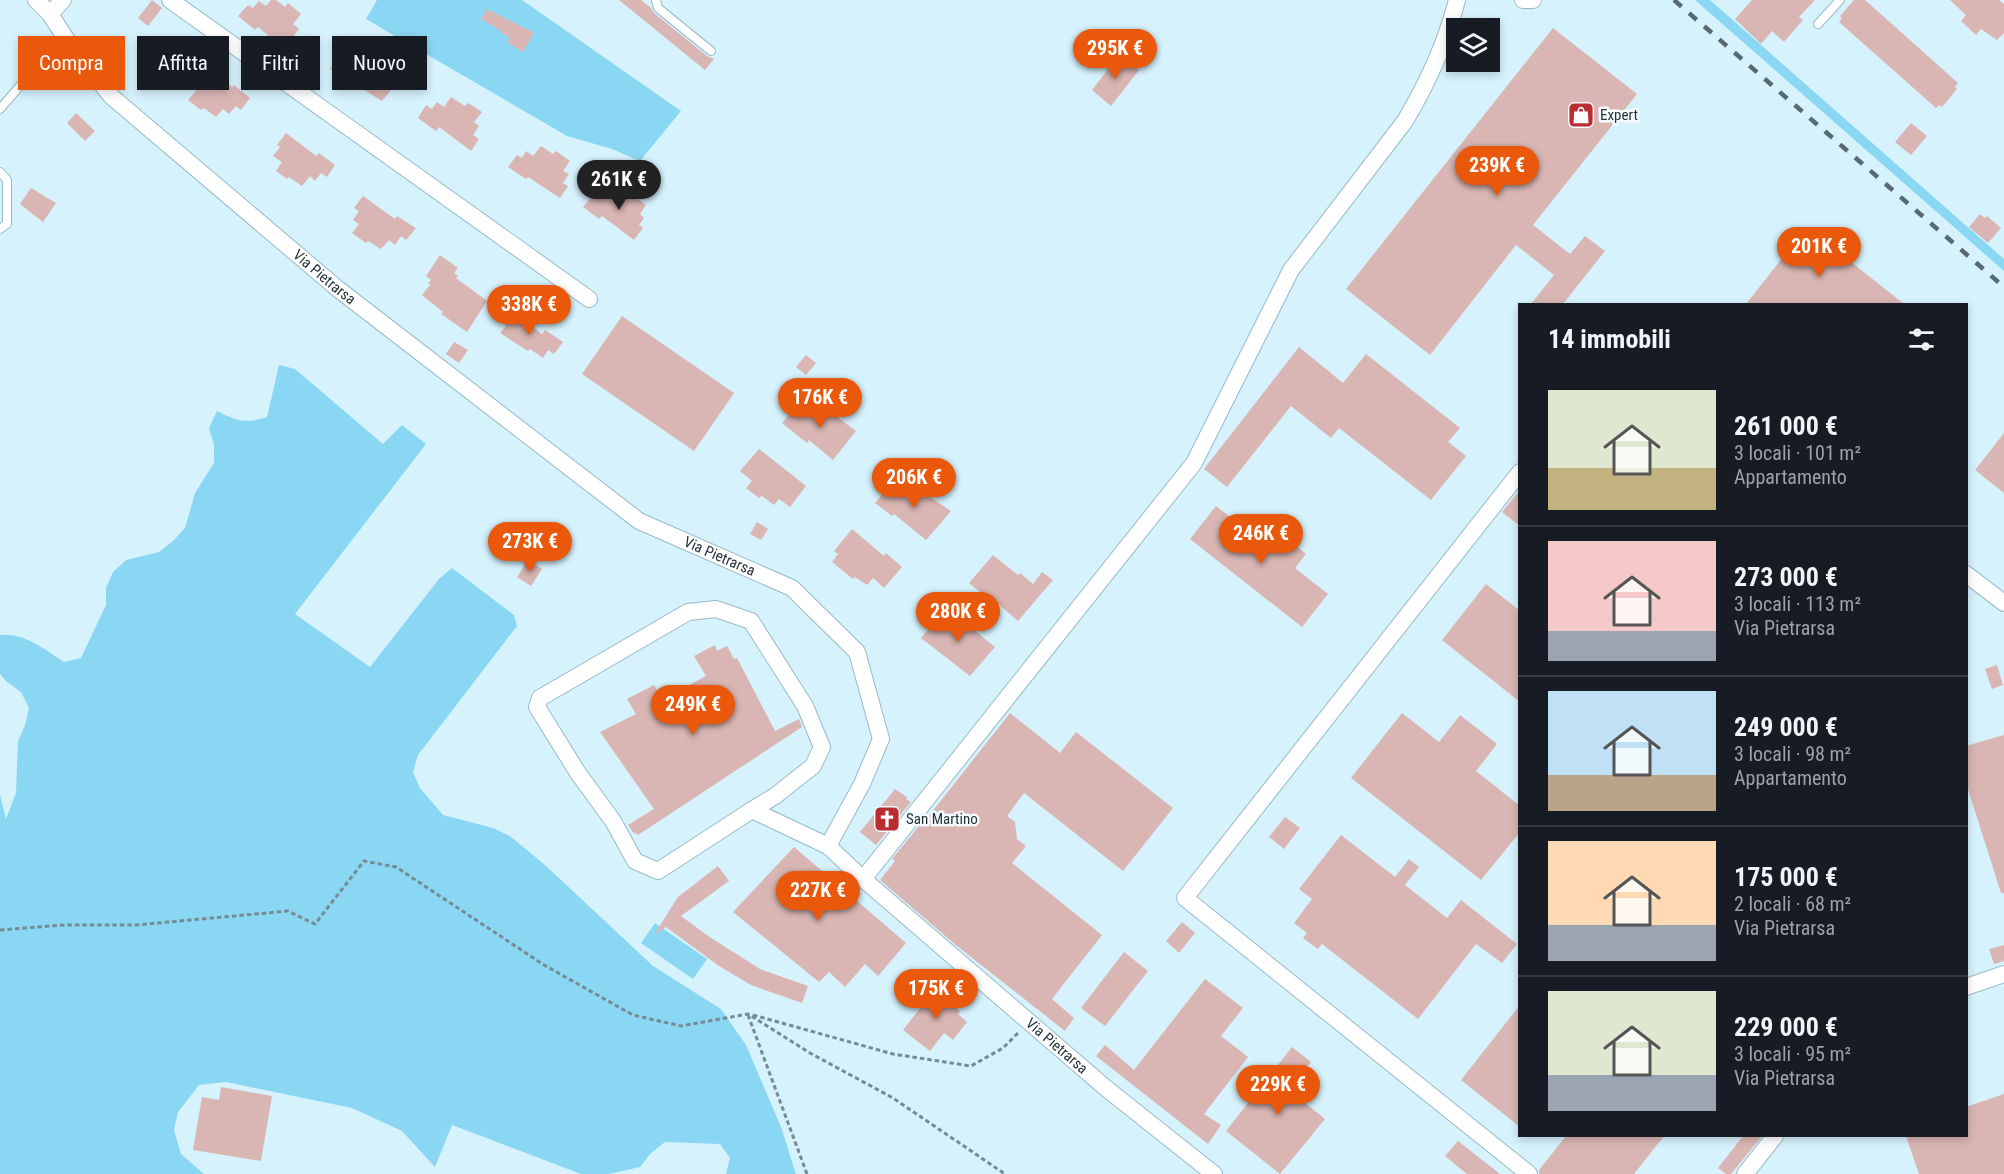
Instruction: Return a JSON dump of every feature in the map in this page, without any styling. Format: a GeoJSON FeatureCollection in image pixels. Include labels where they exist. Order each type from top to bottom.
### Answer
{"type":"FeatureCollection","features":[{"type":"Feature","properties":{"kind":"street","name":"Via Pietrarsa"},"geometry":{"type":"LineString","coordinates":[[36,0],[50,14],[112,97],[338,289],[639,521],[792,588],[857,652],[880,739],[862,784],[828,846],[863,879],[1107,1089],[1214,1174]]}},
{"type":"Feature","properties":{"kind":"street"},"geometry":{"type":"LineString","coordinates":[[50,14],[63,0]]}},
{"type":"Feature","properties":{"kind":"street"},"geometry":{"type":"LineString","coordinates":[[170,0],[589,300]]}},
{"type":"Feature","properties":{"kind":"street"},"geometry":{"type":"LineString","coordinates":[[863,879],[1194,463],[1291,270],[1405,121],[1421,94],[1433,69],[1456,0]]}},
{"type":"Feature","properties":{"kind":"street"},"geometry":{"type":"LineString","coordinates":[[1523,0],[1533,0]]}},
{"type":"Feature","properties":{"kind":"street"},"geometry":{"type":"LineString","coordinates":[[1518,475],[1185,898],[1529,1174]]}},
{"type":"Feature","properties":{"kind":"street"},"geometry":{"type":"LineString","coordinates":[[1968,576],[2004,603]]}},
{"type":"Feature","properties":{"kind":"street"},"geometry":{"type":"LineString","coordinates":[[716,609],[751,621],[805,706],[822,747],[813,766],[775,796],[752,810],[658,871],[635,861],[613,821],[545,723],[537,707],[540,698],[688,612],[716,609]]}},
{"type":"Feature","properties":{"kind":"street"},"geometry":{"type":"LineString","coordinates":[[752,810],[828,846]]}},
{"type":"Feature","properties":{"kind":"street"},"geometry":{"type":"LineString","coordinates":[[1968,986],[2004,975]]}},
{"type":"Feature","properties":{"kind":"street"},"geometry":{"type":"LineString","coordinates":[[1745,1174],[1774,1137]]}},
{"type":"Feature","properties":{"kind":"lane"},"geometry":{"type":"LineString","coordinates":[[656,0],[658,8],[711,51]]}},
{"type":"Feature","properties":{"kind":"lane"},"geometry":{"type":"LineString","coordinates":[[1818,24],[1840,0]]}},
{"type":"Feature","properties":{"kind":"lane"},"geometry":{"type":"LineString","coordinates":[[0,109],[64,35]]}},
{"type":"Feature","properties":{"kind":"lane"},"geometry":{"type":"LineString","coordinates":[[0,172],[7,180],[7,224],[0,229]]}},
{"type":"Feature","properties":{"kind":"path"},"geometry":{"type":"LineString","coordinates":[[0,930],[136,925],[288,911],[315,924],[364,861],[396,867],[544,965],[633,1015],[681,1026],[748,1014],[893,1054],[971,1066],[1003,1048],[1029,1021]]}},
{"type":"Feature","properties":{"kind":"path"},"geometry":{"type":"LineString","coordinates":[[748,1014],[807,1174]]}},
{"type":"Feature","properties":{"kind":"path"},"geometry":{"type":"LineString","coordinates":[[748,1014],[810,1053],[893,1098],[1005,1174]]}},
{"type":"Feature","properties":{"kind":"shaded area"},"geometry":{"type":"Polygon","coordinates":[[[377,0],[522,0],[681,111],[640,161],[612,149],[567,136],[427,55],[427,36],[395,36],[366,19],[377,0]]]}},
{"type":"Feature","properties":{"kind":"shaded area"},"geometry":{"type":"Polygon","coordinates":[[[1695,0],[1710,0],[2004,259],[2004,271],[1695,0]]]}},
{"type":"Feature","properties":{"kind":"shaded area"},"geometry":{"type":"Polygon","coordinates":[[[279,365],[295,369],[383,444],[402,425],[426,444],[295,614],[370,667],[439,579],[452,568],[514,615],[517,626],[418,755],[413,772],[420,788],[443,815],[493,828],[510,836],[545,865],[653,966],[721,1009],[746,1045],[781,1127],[796,1174],[726,1174],[730,1158],[720,1144],[665,1142],[651,1153],[640,1167],[609,1174],[581,1174],[452,1125],[435,1167],[402,1131],[352,1108],[226,1082],[199,1085],[178,1112],[174,1130],[181,1154],[204,1174],[0,1174],[0,795],[6,819],[16,793],[18,741],[29,708],[21,692],[0,674],[0,635],[25,639],[64,662],[81,658],[106,605],[106,588],[113,572],[126,560],[159,552],[185,528],[195,493],[214,463],[214,445],[209,428],[217,411],[241,420],[267,417],[279,365]]]}},
{"type":"Feature","properties":{"kind":"shaded area"},"geometry":{"type":"Polygon","coordinates":[[[655,923],[707,959],[693,979],[641,943],[655,923]]]}},
{"type":"Feature","properties":{"kind":"building"},"geometry":{"type":"Polygon","coordinates":[[[152,0],[162,8],[148,26],[138,18],[152,0]]]}},
{"type":"Feature","properties":{"kind":"building"},"geometry":{"type":"Polygon","coordinates":[[[271,0],[276,0],[285,7],[288,3],[301,14],[293,24],[299,29],[294,36],[269,36],[258,27],[255,30],[238,16],[248,5],[253,8],[259,1],[266,6],[271,0]]]}},
{"type":"Feature","properties":{"kind":"building"},"geometry":{"type":"Polygon","coordinates":[[[619,0],[641,0],[707,56],[714,59],[705,70],[619,0]]]}},
{"type":"Feature","properties":{"kind":"building"},"geometry":{"type":"Polygon","coordinates":[[[1752,0],[1815,0],[1799,17],[1803,20],[1784,42],[1772,31],[1761,44],[1735,19],[1752,0]]]}},
{"type":"Feature","properties":{"kind":"building"},"geometry":{"type":"Polygon","coordinates":[[[1854,0],[1865,0],[1958,83],[1955,87],[1957,89],[1942,107],[1939,105],[1936,108],[1839,22],[1842,18],[1840,16],[1854,0]]]}},
{"type":"Feature","properties":{"kind":"building"},"geometry":{"type":"Polygon","coordinates":[[[1950,0],[1999,0],[2004,4],[2004,33],[1997,40],[1981,29],[1976,35],[1961,21],[1966,15],[1950,0]]]}},
{"type":"Feature","properties":{"kind":"building"},"geometry":{"type":"Polygon","coordinates":[[[487,9],[534,33],[523,52],[507,42],[510,38],[481,19],[487,9]]]}},
{"type":"Feature","properties":{"kind":"building"},"geometry":{"type":"Polygon","coordinates":[[[1553,28],[1637,94],[1533,225],[1570,254],[1585,236],[1605,251],[1564,303],[1532,303],[1554,275],[1516,245],[1430,355],[1346,289],[1553,28]]]}},
{"type":"Feature","properties":{"kind":"building"},"geometry":{"type":"Polygon","coordinates":[[[1119,55],[1139,70],[1111,106],[1092,90],[1119,55]]]}},
{"type":"Feature","properties":{"kind":"building"},"geometry":{"type":"Polygon","coordinates":[[[229,84],[232,87],[234,85],[250,98],[241,110],[236,106],[229,114],[223,109],[216,117],[204,108],[201,110],[188,100],[196,91],[229,90],[229,84]]]}},
{"type":"Feature","properties":{"kind":"building"},"geometry":{"type":"Polygon","coordinates":[[[364,90],[391,90],[382,101],[364,90]]]}},
{"type":"Feature","properties":{"kind":"building"},"geometry":{"type":"Polygon","coordinates":[[[451,97],[465,106],[468,103],[482,112],[474,122],[479,126],[473,135],[479,139],[471,151],[439,127],[436,131],[418,118],[426,105],[432,109],[437,102],[444,107],[451,97]]]}},
{"type":"Feature","properties":{"kind":"building"},"geometry":{"type":"Polygon","coordinates":[[[76,113],[95,131],[85,141],[67,123],[76,113]]]}},
{"type":"Feature","properties":{"kind":"building"},"geometry":{"type":"Polygon","coordinates":[[[1911,123],[1927,136],[1911,155],[1895,142],[1911,123]]]}},
{"type":"Feature","properties":{"kind":"building"},"geometry":{"type":"Polygon","coordinates":[[[286,133],[316,156],[319,153],[335,165],[327,177],[321,173],[315,181],[310,176],[302,186],[276,171],[282,162],[273,156],[280,147],[277,145],[286,133]]]}},
{"type":"Feature","properties":{"kind":"building"},"geometry":{"type":"Polygon","coordinates":[[[541,146],[553,154],[556,151],[570,161],[563,171],[569,174],[563,183],[568,186],[560,198],[508,167],[517,155],[522,158],[526,151],[533,156],[541,146]]]}},
{"type":"Feature","properties":{"kind":"building"},"geometry":{"type":"Polygon","coordinates":[[[31,188],[56,203],[43,222],[20,204],[31,188]]]}},
{"type":"Feature","properties":{"kind":"building"},"geometry":{"type":"Polygon","coordinates":[[[618,189],[646,205],[640,214],[644,218],[639,225],[643,228],[634,240],[602,216],[599,219],[583,207],[592,196],[597,199],[603,191],[611,198],[618,189]]]}},
{"type":"Feature","properties":{"kind":"building"},"geometry":{"type":"Polygon","coordinates":[[[363,196],[395,219],[397,216],[416,228],[406,240],[401,236],[395,245],[389,240],[381,249],[368,241],[366,243],[352,233],[359,224],[353,220],[359,211],[354,208],[363,196]]]}},
{"type":"Feature","properties":{"kind":"building"},"geometry":{"type":"Polygon","coordinates":[[[1980,214],[1985,218],[1987,216],[2001,228],[1988,243],[1969,227],[1980,214]]]}},
{"type":"Feature","properties":{"kind":"building"},"geometry":{"type":"Polygon","coordinates":[[[1807,227],[1903,303],[1747,303],[1807,227]]]}},
{"type":"Feature","properties":{"kind":"building"},"geometry":{"type":"Polygon","coordinates":[[[440,255],[458,268],[454,273],[458,276],[456,278],[487,301],[467,332],[441,314],[443,312],[422,295],[430,285],[428,283],[431,280],[426,276],[440,255]]]}},
{"type":"Feature","properties":{"kind":"building"},"geometry":{"type":"Polygon","coordinates":[[[510,310],[542,334],[545,330],[563,342],[554,354],[548,350],[543,358],[500,333],[506,326],[501,322],[510,310]]]}},
{"type":"Feature","properties":{"kind":"building"},"geometry":{"type":"Polygon","coordinates":[[[622,316],[734,393],[694,451],[582,374],[622,316]]]}},
{"type":"Feature","properties":{"kind":"building"},"geometry":{"type":"Polygon","coordinates":[[[454,342],[468,350],[459,363],[446,354],[454,342]]]}},
{"type":"Feature","properties":{"kind":"building"},"geometry":{"type":"Polygon","coordinates":[[[1299,347],[1343,383],[1366,354],[1460,428],[1448,442],[1466,456],[1431,500],[1339,428],[1331,438],[1291,406],[1227,487],[1204,469],[1299,347]]]}},
{"type":"Feature","properties":{"kind":"building"},"geometry":{"type":"Polygon","coordinates":[[[806,355],[816,363],[806,375],[796,367],[806,355]]]}},
{"type":"Feature","properties":{"kind":"building"},"geometry":{"type":"Polygon","coordinates":[[[799,403],[810,414],[818,404],[856,431],[833,460],[809,440],[807,443],[782,423],[799,403]]]}},
{"type":"Feature","properties":{"kind":"building"},"geometry":{"type":"Polygon","coordinates":[[[2004,433],[2004,493],[1975,470],[2004,433]]]}},
{"type":"Feature","properties":{"kind":"building"},"geometry":{"type":"Polygon","coordinates":[[[759,449],[806,486],[790,507],[779,499],[774,505],[762,496],[759,498],[746,488],[752,481],[740,471],[759,449]]]}},
{"type":"Feature","properties":{"kind":"building"},"geometry":{"type":"Polygon","coordinates":[[[906,481],[951,511],[926,540],[894,514],[892,516],[875,503],[891,484],[899,490],[906,481]]]}},
{"type":"Feature","properties":{"kind":"building"},"geometry":{"type":"Polygon","coordinates":[[[1518,492],[1518,524],[1502,512],[1518,492]]]}},
{"type":"Feature","properties":{"kind":"building"},"geometry":{"type":"Polygon","coordinates":[[[1216,506],[1273,550],[1284,536],[1306,554],[1295,568],[1328,594],[1302,627],[1190,539],[1216,506]]]}},
{"type":"Feature","properties":{"kind":"building"},"geometry":{"type":"Polygon","coordinates":[[[757,522],[768,529],[761,540],[750,534],[757,522]]]}},
{"type":"Feature","properties":{"kind":"building"},"geometry":{"type":"Polygon","coordinates":[[[852,529],[884,556],[886,553],[902,567],[884,588],[873,578],[867,585],[855,577],[853,579],[832,562],[838,554],[834,551],[852,529]]]}},
{"type":"Feature","properties":{"kind":"building"},"geometry":{"type":"Polygon","coordinates":[[[993,555],[1033,584],[1042,572],[1053,580],[1018,621],[989,596],[987,598],[969,583],[993,555]]]}},
{"type":"Feature","properties":{"kind":"building"},"geometry":{"type":"Polygon","coordinates":[[[528,560],[542,569],[531,586],[517,577],[528,560]]]}},
{"type":"Feature","properties":{"kind":"building"},"geometry":{"type":"Polygon","coordinates":[[[1486,584],[1518,609],[1518,700],[1442,640],[1486,584]]]}},
{"type":"Feature","properties":{"kind":"building"},"geometry":{"type":"Polygon","coordinates":[[[945,610],[995,647],[970,676],[921,638],[945,610]]]}},
{"type":"Feature","properties":{"kind":"building"},"geometry":{"type":"Polygon","coordinates":[[[715,645],[717,651],[727,646],[734,659],[737,658],[775,731],[799,719],[802,727],[638,835],[628,825],[654,809],[600,732],[636,714],[627,699],[654,685],[663,699],[706,676],[694,656],[715,645]]]}},
{"type":"Feature","properties":{"kind":"building"},"geometry":{"type":"Polygon","coordinates":[[[1997,665],[2003,685],[1992,689],[1985,669],[1997,665]]]}},
{"type":"Feature","properties":{"kind":"building"},"geometry":{"type":"Polygon","coordinates":[[[1010,713],[1060,753],[1076,732],[1173,808],[1123,871],[1024,793],[1007,816],[1015,822],[1017,839],[1026,846],[1012,863],[1102,935],[1052,999],[1074,1018],[1065,1031],[957,946],[880,880],[895,861],[892,859],[1010,713]]]}},
{"type":"Feature","properties":{"kind":"building"},"geometry":{"type":"Polygon","coordinates":[[[1402,713],[1439,742],[1460,715],[1497,744],[1476,771],[1518,804],[1518,834],[1481,880],[1351,778],[1402,713]]]}},
{"type":"Feature","properties":{"kind":"building"},"geometry":{"type":"Polygon","coordinates":[[[2004,735],[2004,893],[2001,893],[1968,789],[1968,745],[2004,735]]]}},
{"type":"Feature","properties":{"kind":"building","name":"San Martino"},"geometry":{"type":"Polygon","coordinates":[[[895,789],[911,802],[876,845],[860,832],[895,789]]]}},
{"type":"Feature","properties":{"kind":"building"},"geometry":{"type":"Polygon","coordinates":[[[1285,817],[1300,828],[1284,849],[1269,837],[1285,817]]]}},
{"type":"Feature","properties":{"kind":"building"},"geometry":{"type":"Polygon","coordinates":[[[1341,835],[1395,877],[1409,859],[1419,867],[1405,885],[1447,918],[1461,900],[1517,944],[1502,963],[1476,944],[1418,1019],[1322,944],[1318,949],[1303,938],[1307,933],[1294,923],[1312,899],[1299,889],[1341,835]]]}},
{"type":"Feature","properties":{"kind":"building"},"geometry":{"type":"Polygon","coordinates":[[[794,847],[906,943],[878,976],[865,964],[845,987],[829,972],[819,982],[733,912],[794,847]]]}},
{"type":"Feature","properties":{"kind":"building"},"geometry":{"type":"Polygon","coordinates":[[[718,866],[729,881],[681,916],[760,969],[808,986],[802,1003],[751,985],[719,966],[666,927],[654,935],[678,897],[718,866]]]}},
{"type":"Feature","properties":{"kind":"building"},"geometry":{"type":"Polygon","coordinates":[[[1182,922],[1195,933],[1179,953],[1166,941],[1182,922]]]}},
{"type":"Feature","properties":{"kind":"building"},"geometry":{"type":"Polygon","coordinates":[[[2004,945],[2004,961],[1994,964],[1989,949],[2004,945]]]}},
{"type":"Feature","properties":{"kind":"building"},"geometry":{"type":"Polygon","coordinates":[[[1124,952],[1148,971],[1105,1026],[1081,1008],[1124,952]]]}},
{"type":"Feature","properties":{"kind":"building"},"geometry":{"type":"Polygon","coordinates":[[[1205,979],[1243,1008],[1221,1036],[1248,1057],[1204,1114],[1221,1125],[1208,1144],[1096,1056],[1105,1045],[1134,1070],[1205,979]]]}},
{"type":"Feature","properties":{"kind":"building"},"geometry":{"type":"Polygon","coordinates":[[[938,985],[953,997],[949,1002],[960,1011],[958,1014],[967,1022],[953,1040],[944,1033],[930,1051],[903,1030],[938,985]]]}},
{"type":"Feature","properties":{"kind":"building"},"geometry":{"type":"Polygon","coordinates":[[[1518,1008],[1518,1125],[1461,1080],[1518,1008]]]}},
{"type":"Feature","properties":{"kind":"building"},"geometry":{"type":"Polygon","coordinates":[[[1292,1047],[1311,1062],[1289,1090],[1325,1119],[1280,1174],[1226,1131],[1292,1047]]]}},
{"type":"Feature","properties":{"kind":"building"},"geometry":{"type":"Polygon","coordinates":[[[221,1087],[272,1096],[261,1161],[193,1150],[202,1097],[219,1100],[221,1087]]]}},
{"type":"Feature","properties":{"kind":"building"},"geometry":{"type":"Polygon","coordinates":[[[2004,1094],[2004,1174],[1919,1174],[1906,1137],[1968,1137],[1968,1106],[2004,1094]]]}},
{"type":"Feature","properties":{"kind":"building"},"geometry":{"type":"Polygon","coordinates":[[[1565,1137],[1663,1137],[1634,1174],[1539,1174],[1539,1170],[1565,1137]]]}},
{"type":"Feature","properties":{"kind":"building"},"geometry":{"type":"Polygon","coordinates":[[[1742,1137],[1761,1137],[1731,1174],[1726,1174],[1718,1168],[1742,1137]]]}},
{"type":"Feature","properties":{"kind":"building"},"geometry":{"type":"Polygon","coordinates":[[[1458,1141],[1500,1174],[1467,1174],[1445,1156],[1458,1141]]]}},
{"type":"Feature","properties":{"kind":"railway"},"geometry":{"type":"LineString","coordinates":[[1674,0],[2004,287]]}},
{"type":"Feature","properties":{"kind":"place","name":"Expert"},"geometry":{"type":"Point","coordinates":[1581,115]}},
{"type":"Feature","properties":{"kind":"place","name":"San Martino"},"geometry":{"type":"Point","coordinates":[887,819]}}]}
